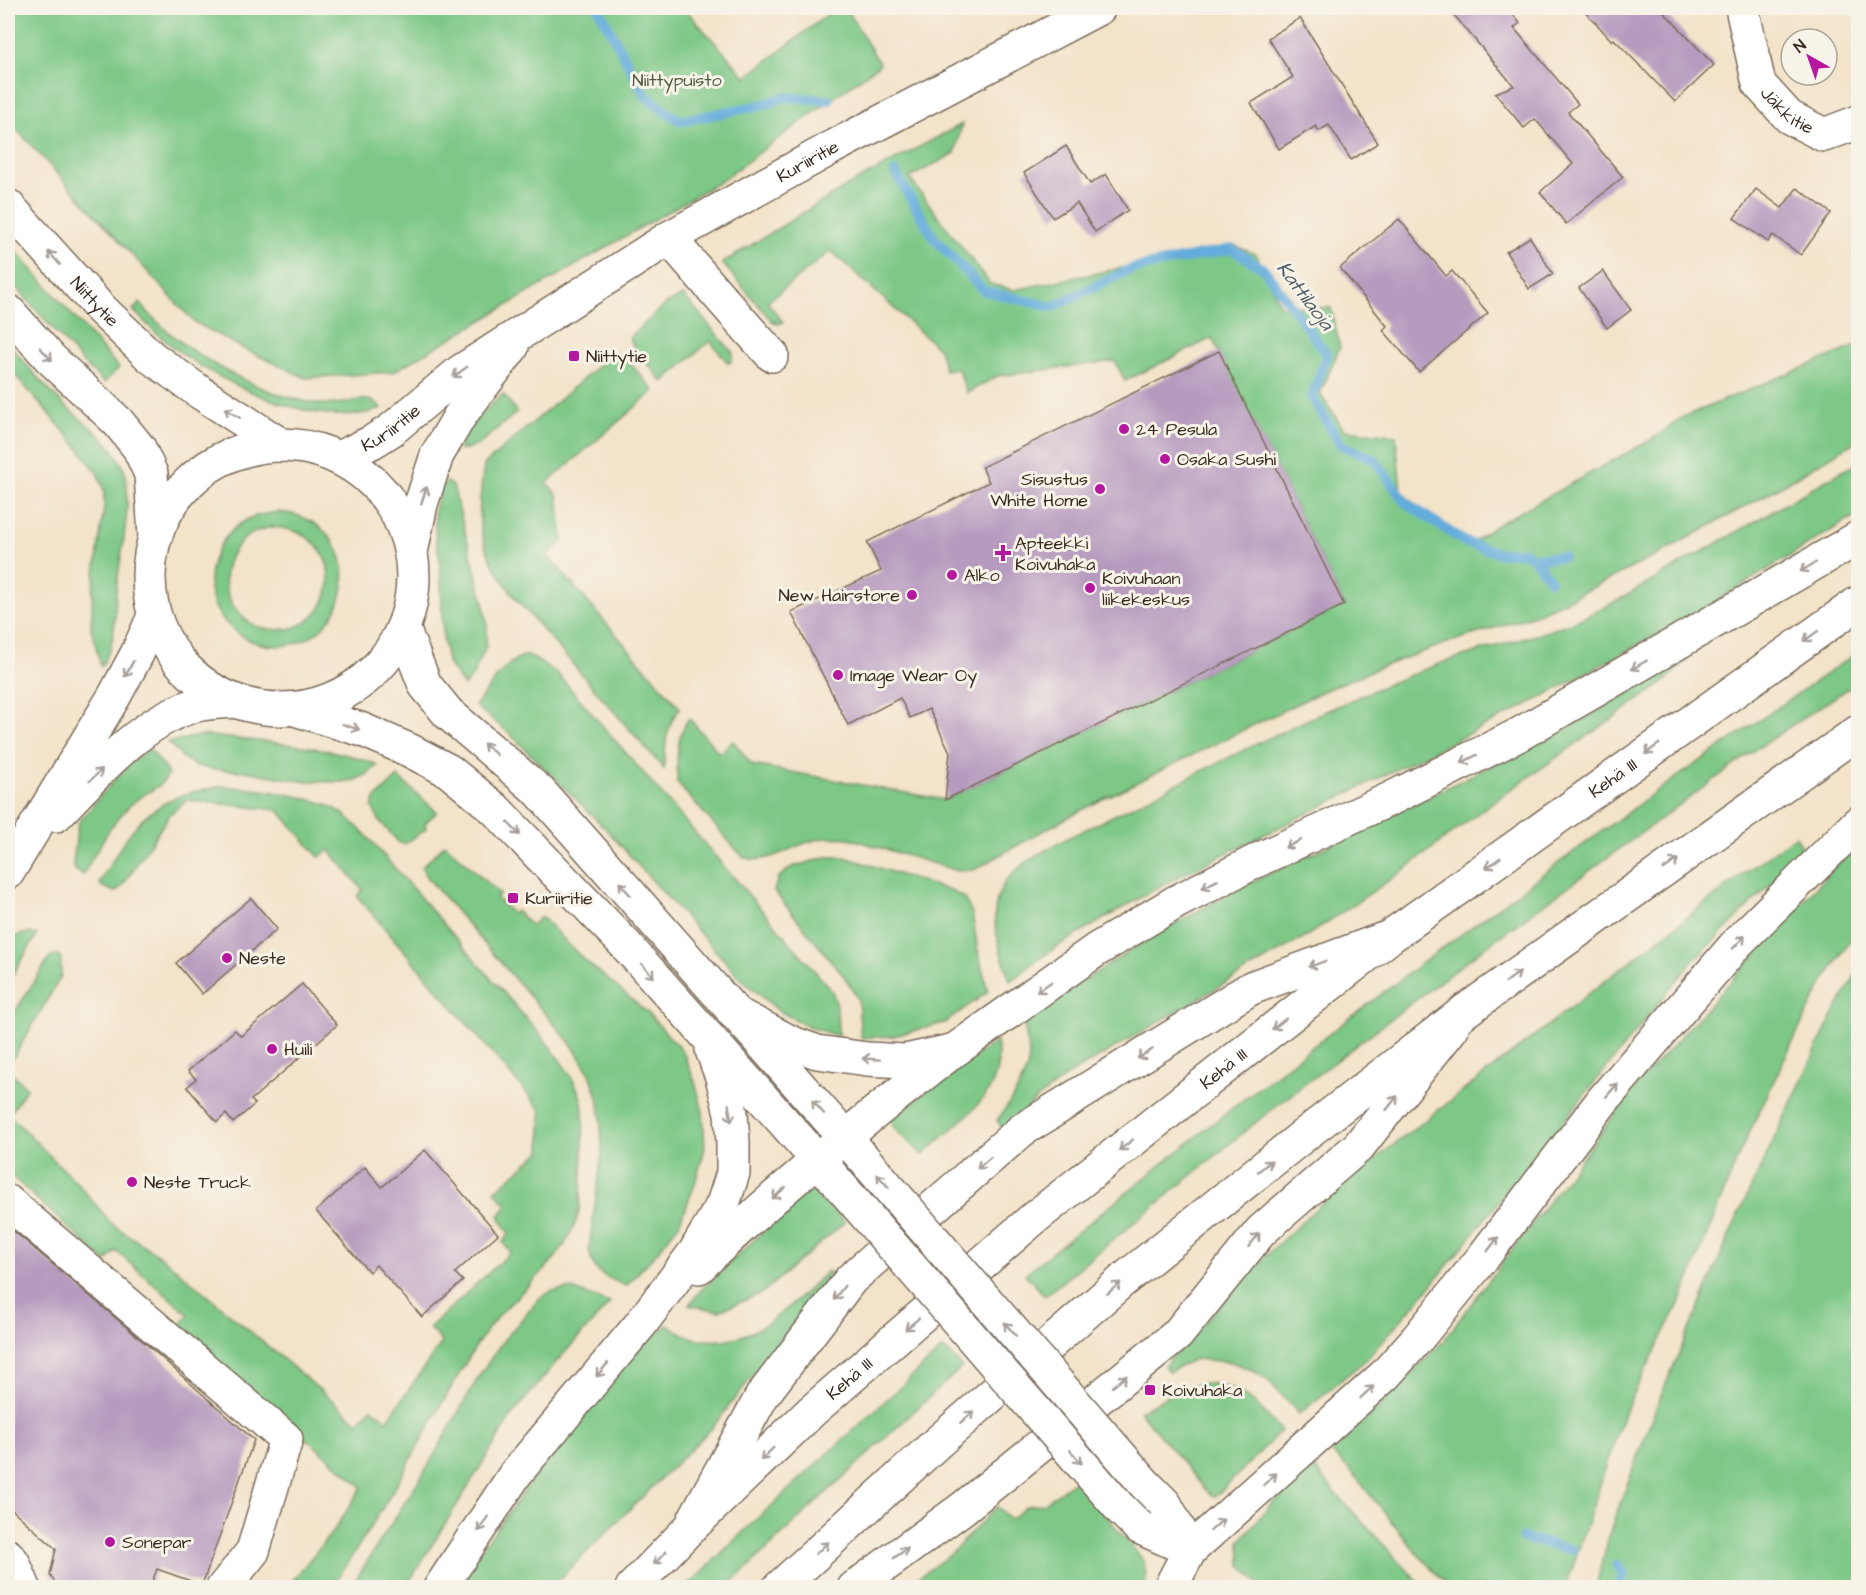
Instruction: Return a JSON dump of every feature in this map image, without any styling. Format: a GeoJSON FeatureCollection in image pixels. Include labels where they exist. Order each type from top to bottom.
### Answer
{"type":"FeatureCollection","features":[{"type":"Feature","properties":{"kind":"main road","name":"Kuriiritie"},"geometry":{"type":"LineString","coordinates":[[339,458],[391,430],[459,372],[669,238],[833,147],[1095,8]]}},
{"type":"Feature","properties":{"kind":"main road","name":"Jäkkitie"},"geometry":{"type":"LineString","coordinates":[[1742,8],[1759,84],[1789,117],[1824,135],[1858,122]]}},
{"type":"Feature","properties":{"kind":"main road","name":"Niittytie"},"geometry":{"type":"LineString","coordinates":[[8,206],[100,308],[151,357],[281,445]]}},
{"type":"Feature","properties":{"kind":"main road"},"geometry":{"type":"LineString","coordinates":[[669,238],[772,356]]}},
{"type":"Feature","properties":{"kind":"main road"},"geometry":{"type":"LineString","coordinates":[[8,311],[51,359],[118,422],[139,448],[151,474],[155,536],[149,578],[154,616],[174,655],[200,682],[234,701],[262,708],[295,709],[363,730],[411,751],[449,771],[495,809],[625,944],[825,1167],[1119,1507],[1139,1527],[1190,1550]]}},
{"type":"Feature","properties":{"kind":"main road","name":"Kuriiritie"},"geometry":{"type":"LineString","coordinates":[[411,552],[421,504],[437,454],[461,414],[526,328]]}},
{"type":"Feature","properties":{"kind":"main road"},"geometry":{"type":"LineString","coordinates":[[155,536],[177,495],[201,473],[214,463],[235,453],[257,447],[281,445],[318,451],[339,458],[366,475],[381,489],[397,513],[411,552],[413,588],[403,628],[381,664],[360,684],[334,699],[295,709]]}},
{"type":"Feature","properties":{"kind":"main road"},"geometry":{"type":"LineString","coordinates":[[640,1325],[757,1212],[825,1167],[955,1050],[1096,950],[1176,902],[1262,858],[1390,799],[1518,735],[1858,538]]}},
{"type":"Feature","properties":{"kind":"main road","name":"Kehä III"},"geometry":{"type":"LineString","coordinates":[[632,1587],[812,1411],[1033,1219],[1391,936],[1858,603]]}},
{"type":"Feature","properties":{"kind":"main road"},"geometry":{"type":"LineString","coordinates":[[16,859],[115,695],[154,616]]}},
{"type":"Feature","properties":{"kind":"main road"},"geometry":{"type":"LineString","coordinates":[[403,628],[425,685],[448,713],[540,792],[1145,1484],[1165,1504],[1190,1550]]}},
{"type":"Feature","properties":{"kind":"main road"},"geometry":{"type":"LineString","coordinates":[[16,859],[134,738],[145,730],[160,720],[185,709],[201,704],[234,701]]}},
{"type":"Feature","properties":{"kind":"main road"},"geometry":{"type":"LineString","coordinates":[[779,1587],[938,1442],[1122,1281],[1303,1136],[1465,1011],[1858,732]]}},
{"type":"Feature","properties":{"kind":"main road"},"geometry":{"type":"LineString","coordinates":[[1170,1587],[1190,1550],[1385,1375],[1481,1260],[1603,1100],[1738,942],[1858,822]]}},
{"type":"Feature","properties":{"kind":"main road"},"geometry":{"type":"LineString","coordinates":[[689,1529],[762,1396],[851,1279],[1022,1130],[1251,988],[1391,936]]}},
{"type":"Feature","properties":{"kind":"main road"},"geometry":{"type":"LineString","coordinates":[[854,1587],[963,1508],[1177,1335],[1261,1231],[1358,1147],[1465,1011]]}},
{"type":"Feature","properties":{"kind":"main road"},"geometry":{"type":"LineString","coordinates":[[733,1012],[792,1043],[817,1052],[867,1059],[905,1061],[955,1050]]}},
{"type":"Feature","properties":{"kind":"main road"},"geometry":{"type":"LineString","coordinates":[[440,1587],[516,1473],[640,1325],[695,1252],[723,1204],[733,1173],[731,1113],[722,1077],[707,1037]]}},
{"type":"Feature","properties":{"kind":"main road"},"geometry":{"type":"LineString","coordinates":[[8,1202],[286,1439],[253,1551],[223,1587]]}},
{"type":"Feature","properties":{"kind":"main road"},"geometry":{"type":"LineString","coordinates":[[8,1557],[14,1562],[24,1587]]}},
{"type":"Feature","properties":{"kind":"green space","name":"Niittypuisto"},"geometry":{"type":"Polygon","coordinates":[[[8,8],[684,8],[746,77],[836,8],[846,8],[880,64],[722,180],[393,372],[306,378],[194,322],[8,120],[8,8]]]}},
{"type":"Feature","properties":{"kind":"green space"},"geometry":{"type":"Polygon","coordinates":[[[962,124],[955,153],[909,178],[990,284],[1014,290],[1234,245],[1257,255],[1280,306],[1331,308],[1340,347],[1320,394],[1344,430],[1396,435],[1401,492],[1466,547],[1498,524],[1654,438],[1683,417],[1858,345],[1858,440],[1764,496],[1590,589],[1532,616],[1444,644],[1323,691],[1103,799],[974,870],[958,871],[848,838],[815,840],[769,858],[751,859],[742,856],[677,783],[679,742],[689,718],[719,753],[733,741],[752,765],[945,800],[1344,605],[1212,338],[1125,381],[1115,361],[997,376],[967,393],[958,369],[945,370],[939,349],[831,251],[767,302],[783,322],[779,324],[772,321],[722,263],[847,186],[962,124]]]}},
{"type":"Feature","properties":{"kind":"green space"},"geometry":{"type":"Polygon","coordinates":[[[8,242],[119,368],[104,383],[85,365],[8,278],[8,242]]]}},
{"type":"Feature","properties":{"kind":"green space"},"geometry":{"type":"Polygon","coordinates":[[[683,295],[733,353],[731,362],[728,363],[710,341],[663,382],[634,348],[630,337],[666,304],[683,295]]]}},
{"type":"Feature","properties":{"kind":"green space"},"geometry":{"type":"Polygon","coordinates":[[[140,303],[172,335],[192,350],[259,387],[303,401],[331,404],[366,400],[377,403],[382,408],[358,414],[332,414],[304,410],[275,402],[247,390],[197,364],[165,341],[133,310],[140,303]]]}},
{"type":"Feature","properties":{"kind":"green space"},"geometry":{"type":"Polygon","coordinates":[[[8,343],[56,397],[106,442],[120,460],[124,470],[127,510],[117,583],[113,636],[107,657],[101,667],[91,628],[104,490],[97,472],[77,446],[8,367],[8,343]]]}},
{"type":"Feature","properties":{"kind":"green space"},"geometry":{"type":"Polygon","coordinates":[[[613,353],[624,356],[654,391],[547,483],[558,496],[563,542],[547,555],[680,708],[669,729],[664,769],[516,599],[488,553],[480,522],[484,465],[613,353]]]}},
{"type":"Feature","properties":{"kind":"green space"},"geometry":{"type":"Polygon","coordinates":[[[503,394],[517,412],[478,445],[458,451],[477,420],[503,394]]]}},
{"type":"Feature","properties":{"kind":"green space"},"geometry":{"type":"Polygon","coordinates":[[[1858,462],[1858,514],[1700,611],[1533,702],[1162,885],[1056,947],[1010,981],[998,942],[996,904],[1007,880],[1016,870],[1044,851],[1239,753],[1358,697],[1439,664],[1554,629],[1591,614],[1858,462]]]}},
{"type":"Feature","properties":{"kind":"green space"},"geometry":{"type":"Polygon","coordinates":[[[447,482],[453,486],[484,604],[487,625],[486,647],[472,677],[464,686],[447,662],[443,637],[440,559],[434,510],[442,486],[447,482]]]}},
{"type":"Feature","properties":{"kind":"green space"},"geometry":{"type":"Polygon","coordinates":[[[278,512],[296,515],[320,527],[335,545],[342,566],[343,588],[336,610],[322,628],[302,641],[269,646],[241,636],[224,621],[211,596],[210,582],[211,568],[216,554],[222,542],[232,531],[251,518],[278,512]],[[271,527],[245,538],[236,547],[228,562],[226,588],[232,604],[247,621],[268,629],[293,628],[311,618],[323,602],[329,583],[327,563],[317,546],[298,533],[271,527]]]}},
{"type":"Feature","properties":{"kind":"green space"},"geometry":{"type":"Polygon","coordinates":[[[1858,652],[1858,682],[1759,747],[1488,945],[1271,1110],[1045,1296],[1025,1274],[1222,1116],[1418,966],[1654,793],[1858,652]]]}},
{"type":"Feature","properties":{"kind":"green space"},"geometry":{"type":"Polygon","coordinates":[[[528,655],[556,672],[832,991],[837,1006],[838,1036],[810,1027],[779,1011],[741,979],[604,827],[508,732],[475,706],[505,668],[520,657],[528,655]]]}},
{"type":"Feature","properties":{"kind":"green space"},"geometry":{"type":"Polygon","coordinates":[[[1689,658],[1663,683],[1486,807],[1399,874],[1308,935],[1068,1075],[1003,1130],[997,1120],[1017,1090],[1028,1064],[1028,1048],[1023,1020],[1148,939],[1234,891],[1577,723],[1689,658]]]}},
{"type":"Feature","properties":{"kind":"green space"},"geometry":{"type":"Polygon","coordinates":[[[204,735],[314,748],[378,765],[366,775],[355,780],[301,781],[194,765],[182,757],[168,742],[204,735]]]}},
{"type":"Feature","properties":{"kind":"green space"},"geometry":{"type":"Polygon","coordinates":[[[149,748],[168,775],[157,787],[135,801],[119,817],[83,875],[75,870],[73,864],[78,823],[112,783],[149,748]]]}},
{"type":"Feature","properties":{"kind":"green space"},"geometry":{"type":"Polygon","coordinates":[[[398,777],[437,812],[425,823],[426,829],[405,844],[399,843],[379,820],[372,807],[375,799],[398,777]]]}},
{"type":"Feature","properties":{"kind":"green space"},"geometry":{"type":"Polygon","coordinates":[[[220,786],[264,791],[314,801],[328,805],[349,819],[364,833],[545,1040],[565,1068],[581,1098],[583,1137],[581,1192],[578,1215],[571,1233],[562,1249],[498,1316],[473,1350],[385,1504],[332,1587],[287,1587],[335,1529],[362,1487],[179,1327],[189,1315],[116,1251],[106,1262],[8,1173],[8,1069],[27,1088],[9,1115],[78,1184],[113,1225],[163,1258],[358,1422],[372,1408],[387,1421],[442,1342],[429,1328],[511,1252],[503,1243],[509,1233],[499,1216],[507,1205],[495,1191],[541,1151],[541,1110],[357,896],[363,890],[329,850],[319,857],[278,810],[187,800],[170,814],[123,885],[115,892],[101,886],[100,882],[122,844],[149,814],[180,796],[220,786]]]}},
{"type":"Feature","properties":{"kind":"green space"},"geometry":{"type":"Polygon","coordinates":[[[1796,836],[1801,846],[1795,861],[1691,963],[1431,1286],[1366,1360],[1299,1414],[1267,1379],[1231,1362],[1195,1359],[1169,1372],[1164,1366],[1272,1250],[1338,1188],[1743,874],[1796,836]]]}},
{"type":"Feature","properties":{"kind":"green space"},"geometry":{"type":"Polygon","coordinates":[[[445,844],[500,894],[496,898],[513,914],[516,911],[532,926],[541,916],[582,958],[648,1013],[683,1052],[695,1082],[703,1112],[705,1148],[694,1187],[679,1224],[660,1249],[626,1286],[601,1274],[593,1264],[589,1249],[602,1152],[598,1097],[590,1074],[572,1045],[425,875],[422,867],[445,844]]]}},
{"type":"Feature","properties":{"kind":"green space"},"geometry":{"type":"Polygon","coordinates":[[[1858,845],[1858,928],[1826,978],[1793,1041],[1739,1154],[1683,1296],[1624,1413],[1566,1587],[1449,1587],[1414,1550],[1352,1472],[1331,1452],[1444,1340],[1637,1085],[1839,862],[1858,845]]]}},
{"type":"Feature","properties":{"kind":"green space"},"geometry":{"type":"Polygon","coordinates":[[[826,857],[845,857],[951,891],[963,897],[972,913],[988,992],[944,1023],[894,1036],[861,1038],[858,999],[846,979],[774,891],[778,878],[792,867],[826,857]]]}},
{"type":"Feature","properties":{"kind":"green space"},"geometry":{"type":"Polygon","coordinates":[[[31,933],[37,935],[8,982],[8,940],[31,933]]]}},
{"type":"Feature","properties":{"kind":"green space"},"geometry":{"type":"Polygon","coordinates":[[[57,955],[61,958],[61,976],[8,1067],[8,1023],[51,956],[57,955]]]}},
{"type":"Feature","properties":{"kind":"green space"},"geometry":{"type":"Polygon","coordinates":[[[1858,970],[1858,1587],[1596,1587],[1611,1528],[1657,1405],[1739,1213],[1828,1025],[1858,970]]]}},
{"type":"Feature","properties":{"kind":"green space"},"geometry":{"type":"Polygon","coordinates":[[[997,1041],[995,1077],[986,1095],[971,1112],[923,1155],[894,1128],[891,1120],[941,1080],[997,1041]]]}},
{"type":"Feature","properties":{"kind":"green space"},"geometry":{"type":"Polygon","coordinates":[[[814,1188],[845,1222],[762,1293],[719,1311],[689,1305],[699,1292],[794,1202],[814,1188]]]}},
{"type":"Feature","properties":{"kind":"green space"},"geometry":{"type":"Polygon","coordinates":[[[827,1271],[831,1275],[712,1428],[551,1587],[457,1588],[477,1555],[567,1433],[640,1347],[667,1325],[697,1339],[736,1338],[770,1322],[785,1311],[827,1271]]]}},
{"type":"Feature","properties":{"kind":"green space"},"geometry":{"type":"Polygon","coordinates":[[[569,1289],[610,1303],[513,1414],[406,1587],[351,1587],[428,1466],[479,1376],[503,1341],[540,1298],[552,1291],[569,1289]]]}},
{"type":"Feature","properties":{"kind":"green space"},"geometry":{"type":"Polygon","coordinates":[[[943,1348],[962,1367],[727,1587],[687,1587],[746,1529],[943,1348]]]}},
{"type":"Feature","properties":{"kind":"green space"},"geometry":{"type":"Polygon","coordinates":[[[1204,1383],[1239,1392],[1256,1404],[1281,1431],[1216,1496],[1211,1496],[1139,1411],[1178,1390],[1204,1383]]]}},
{"type":"Feature","properties":{"kind":"green space"},"geometry":{"type":"Polygon","coordinates":[[[1314,1467],[1423,1587],[1261,1587],[1241,1565],[1240,1541],[1270,1505],[1314,1467]]]}},
{"type":"Feature","properties":{"kind":"green space"},"geometry":{"type":"Polygon","coordinates":[[[1076,1480],[1144,1561],[1145,1588],[903,1588],[951,1554],[997,1506],[1010,1520],[1027,1506],[1043,1504],[1076,1480]]]}},
{"type":"Feature","properties":{"kind":"building"},"geometry":{"type":"Polygon","coordinates":[[[1448,8],[1507,8],[1520,23],[1514,28],[1578,104],[1568,112],[1623,177],[1566,224],[1540,192],[1573,164],[1535,119],[1524,128],[1495,93],[1514,86],[1448,8]]]}},
{"type":"Feature","properties":{"kind":"building"},"geometry":{"type":"Polygon","coordinates":[[[1582,8],[1660,8],[1714,65],[1675,102],[1614,39],[1612,41],[1582,8]]]}},
{"type":"Feature","properties":{"kind":"building"},"geometry":{"type":"Polygon","coordinates":[[[1300,18],[1378,143],[1351,160],[1329,125],[1319,131],[1316,126],[1279,149],[1251,103],[1293,77],[1268,38],[1300,18]]]}},
{"type":"Feature","properties":{"kind":"building"},"geometry":{"type":"Polygon","coordinates":[[[1066,146],[1090,184],[1106,174],[1128,210],[1095,232],[1077,203],[1053,218],[1024,173],[1066,146]]]}},
{"type":"Feature","properties":{"kind":"building"},"geometry":{"type":"Polygon","coordinates":[[[1797,188],[1831,213],[1801,255],[1773,235],[1768,242],[1734,218],[1756,189],[1782,208],[1797,188]]]}},
{"type":"Feature","properties":{"kind":"building"},"geometry":{"type":"Polygon","coordinates":[[[1399,219],[1446,276],[1452,271],[1488,313],[1419,372],[1383,330],[1387,326],[1340,268],[1399,219]]]}},
{"type":"Feature","properties":{"kind":"building"},"geometry":{"type":"Polygon","coordinates":[[[1530,237],[1553,274],[1529,289],[1506,252],[1530,237]]]}},
{"type":"Feature","properties":{"kind":"building"},"geometry":{"type":"Polygon","coordinates":[[[1603,271],[1631,310],[1607,328],[1579,288],[1603,271]]]}},
{"type":"Feature","properties":{"kind":"building","name":"Koivuhaan liikekeskus"},"geometry":{"type":"Polygon","coordinates":[[[1219,351],[1344,605],[945,800],[950,752],[929,709],[910,718],[900,698],[848,725],[791,612],[881,571],[867,542],[989,482],[982,467],[1219,351]]]}},
{"type":"Feature","properties":{"kind":"building"},"geometry":{"type":"Polygon","coordinates":[[[251,898],[277,929],[202,994],[176,963],[251,898]]]}},
{"type":"Feature","properties":{"kind":"building"},"geometry":{"type":"Polygon","coordinates":[[[302,984],[337,1025],[251,1100],[255,1104],[233,1123],[226,1114],[217,1122],[187,1087],[196,1079],[188,1071],[235,1030],[241,1036],[302,984]]]}},
{"type":"Feature","properties":{"kind":"building"},"geometry":{"type":"Polygon","coordinates":[[[425,1150],[498,1234],[455,1273],[463,1281],[422,1317],[376,1265],[369,1272],[316,1211],[365,1167],[382,1187],[425,1150]]]}},
{"type":"Feature","properties":{"kind":"building"},"geometry":{"type":"Polygon","coordinates":[[[8,1226],[254,1440],[202,1585],[157,1569],[150,1587],[58,1587],[50,1575],[56,1549],[8,1506],[8,1226]]]}},
{"type":"Feature","properties":{"kind":"waterway","name":"Kattilaoja"},"geometry":{"type":"LineString","coordinates":[[598,8],[645,95],[681,121],[766,104],[784,97],[829,100]]}},
{"type":"Feature","properties":{"kind":"waterway","name":"Kattilaoja"},"geometry":{"type":"LineString","coordinates":[[895,172],[934,238],[984,291],[1052,307],[1131,269],[1232,249],[1264,269],[1327,355],[1312,397],[1341,445],[1374,459],[1406,503],[1465,542],[1499,553],[1525,552],[1533,558],[1563,557]]}},
{"type":"Feature","properties":{"kind":"waterway"},"geometry":{"type":"LineString","coordinates":[[1533,558],[1550,580]]}},
{"type":"Feature","properties":{"kind":"waterway"},"geometry":{"type":"LineString","coordinates":[[1523,1538],[1572,1550]]}},
{"type":"Feature","properties":{"kind":"waterway"},"geometry":{"type":"LineString","coordinates":[[1617,1565],[1624,1573],[1619,1588]]}},
{"type":"Feature","properties":{"kind":"place","name":"Niittytie"},"geometry":{"type":"Point","coordinates":[574,356]}},
{"type":"Feature","properties":{"kind":"place","name":"24 Pesula"},"geometry":{"type":"Point","coordinates":[1124,429]}},
{"type":"Feature","properties":{"kind":"place","name":"Osaka Sushi"},"geometry":{"type":"Point","coordinates":[1165,459]}},
{"type":"Feature","properties":{"kind":"place","name":"Sisustus White Home"},"geometry":{"type":"Point","coordinates":[1100,489]}},
{"type":"Feature","properties":{"kind":"place","name":"Apteekki Koivuhaka"},"geometry":{"type":"Point","coordinates":[1003,553]}},
{"type":"Feature","properties":{"kind":"place","name":"Alko"},"geometry":{"type":"Point","coordinates":[952,575]}},
{"type":"Feature","properties":{"kind":"place","name":"Koivuhaan liikekeskus"},"geometry":{"type":"Point","coordinates":[1090,588]}},
{"type":"Feature","properties":{"kind":"place","name":"New Hairstore"},"geometry":{"type":"Point","coordinates":[912,595]}},
{"type":"Feature","properties":{"kind":"place","name":"Image Wear Oy"},"geometry":{"type":"Point","coordinates":[838,675]}},
{"type":"Feature","properties":{"kind":"place","name":"Kuriiritie"},"geometry":{"type":"Point","coordinates":[513,898]}},
{"type":"Feature","properties":{"kind":"place","name":"Neste"},"geometry":{"type":"Point","coordinates":[227,958]}},
{"type":"Feature","properties":{"kind":"place","name":"Huili"},"geometry":{"type":"Point","coordinates":[272,1049]}},
{"type":"Feature","properties":{"kind":"place","name":"Neste Truck"},"geometry":{"type":"Point","coordinates":[132,1182]}},
{"type":"Feature","properties":{"kind":"place","name":"Koivuhaka"},"geometry":{"type":"Point","coordinates":[1150,1390]}},
{"type":"Feature","properties":{"kind":"place","name":"Sonepar"},"geometry":{"type":"Point","coordinates":[110,1542]}}]}
